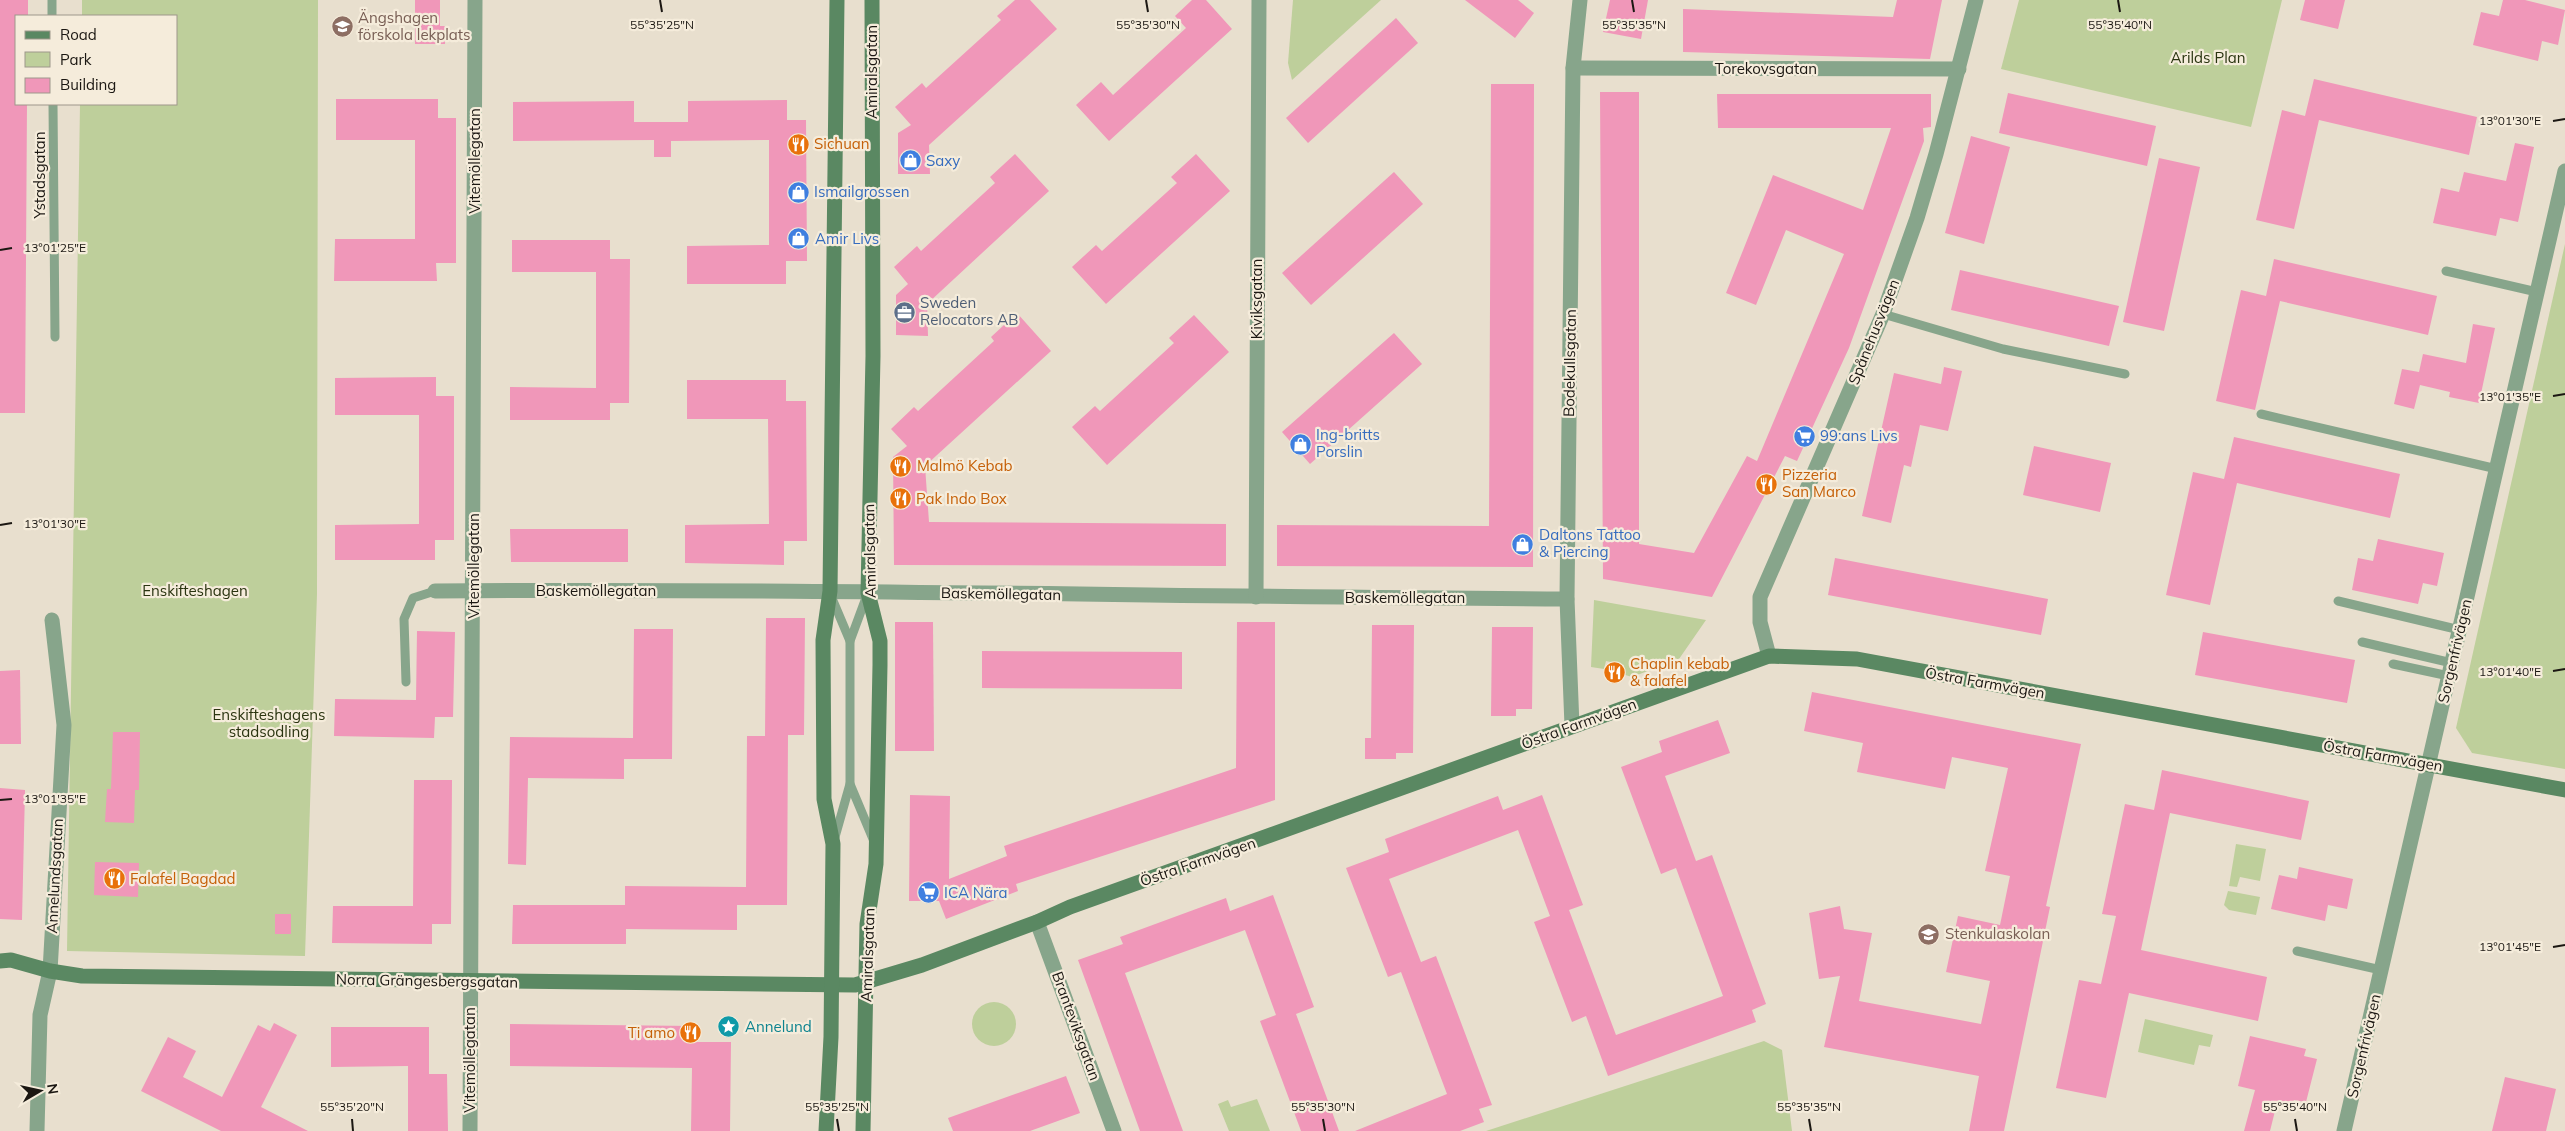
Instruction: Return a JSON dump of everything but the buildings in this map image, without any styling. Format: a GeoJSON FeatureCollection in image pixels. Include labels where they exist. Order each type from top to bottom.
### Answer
{"type":"FeatureCollection","features":[{"type":"Feature","properties":{"kind":"street","name":"Vitemöllegatan"},"geometry":{"type":"LineString","coordinates":[[470,1131],[474,591],[475,0]]}},
{"type":"Feature","properties":{"kind":"street"},"geometry":{"type":"LineString","coordinates":[[826,1131],[832,985],[833,844],[824,799],[823,640],[830,591],[837,0]]}},
{"type":"Feature","properties":{"kind":"street","name":"Amiralsgatan"},"geometry":{"type":"LineString","coordinates":[[863,1131],[861,984],[876,846],[880,647],[868,592],[873,356],[872,0]]}},
{"type":"Feature","properties":{"kind":"street","name":"Kiviksgatan"},"geometry":{"type":"LineString","coordinates":[[1256,598],[1260,0]]}},
{"type":"Feature","properties":{"kind":"street","name":"Bodekullsgatan"},"geometry":{"type":"LineString","coordinates":[[1572,726],[1566,598],[1573,68],[1580,0]]}},
{"type":"Feature","properties":{"kind":"street","name":"Spånehusvägen"},"geometry":{"type":"LineString","coordinates":[[1769,656],[1760,622],[1760,597],[1883,314],[1917,218],[1959,69],[1976,0]]}},
{"type":"Feature","properties":{"kind":"street","name":"Torekovsgatan"},"geometry":{"type":"LineString","coordinates":[[1573,68],[1959,69]]}},
{"type":"Feature","properties":{"kind":"street","name":"Sorgenfrivägen"},"geometry":{"type":"LineString","coordinates":[[2344,1131],[2565,171]]}},
{"type":"Feature","properties":{"kind":"street","name":"Baskemöllegatan"},"geometry":{"type":"LineString","coordinates":[[434,591],[830,591],[1256,598],[1566,598]]}},
{"type":"Feature","properties":{"kind":"street","name":"Annelundsgatan"},"geometry":{"type":"LineString","coordinates":[[36,1131],[40,1015],[50,971],[64,725],[52,620]]}},
{"type":"Feature","properties":{"kind":"street","name":"Östra Farmvägen"},"geometry":{"type":"LineString","coordinates":[[861,984],[922,965],[1037,922],[1070,907],[1769,656],[1857,659],[2565,790]]}},
{"type":"Feature","properties":{"kind":"street","name":"Branteviksgatan"},"geometry":{"type":"LineString","coordinates":[[1037,922],[1114,1131]]}},
{"type":"Feature","properties":{"kind":"street","name":"Norra Grängesbergsgatan"},"geometry":{"type":"LineString","coordinates":[[0,961],[10,960],[50,971],[82,976],[470,982],[861,984]]}},
{"type":"Feature","properties":{"kind":"lane"},"geometry":{"type":"LineString","coordinates":[[52,0],[52,15]]}},
{"type":"Feature","properties":{"kind":"lane","name":"Ystadsgatan"},"geometry":{"type":"LineString","coordinates":[[53,105],[54,337]]}},
{"type":"Feature","properties":{"kind":"lane"},"geometry":{"type":"LineString","coordinates":[[2446,272],[2537,292]]}},
{"type":"Feature","properties":{"kind":"lane"},"geometry":{"type":"LineString","coordinates":[[1883,314],[2003,349],[2125,374]]}},
{"type":"Feature","properties":{"kind":"lane"},"geometry":{"type":"LineString","coordinates":[[2261,414],[2497,469]]}},
{"type":"Feature","properties":{"kind":"lane"},"geometry":{"type":"LineString","coordinates":[[406,682],[404,619],[413,598],[434,591]]}},
{"type":"Feature","properties":{"kind":"lane"},"geometry":{"type":"LineString","coordinates":[[830,591],[850,641]]}},
{"type":"Feature","properties":{"kind":"lane"},"geometry":{"type":"LineString","coordinates":[[833,844],[850,784],[850,641],[868,592]]}},
{"type":"Feature","properties":{"kind":"lane"},"geometry":{"type":"LineString","coordinates":[[2338,601],[2460,630]]}},
{"type":"Feature","properties":{"kind":"lane"},"geometry":{"type":"LineString","coordinates":[[2362,642],[2450,669]]}},
{"type":"Feature","properties":{"kind":"lane"},"geometry":{"type":"LineString","coordinates":[[2393,664],[2450,669]]}},
{"type":"Feature","properties":{"kind":"lane"},"geometry":{"type":"LineString","coordinates":[[850,784],[876,846]]}},
{"type":"Feature","properties":{"kind":"lane"},"geometry":{"type":"LineString","coordinates":[[2297,952],[2382,970]]}},
{"type":"Feature","properties":{"kind":"green space","name":"Enskifteshagen"},"geometry":{"type":"Polygon","coordinates":[[[82,0],[318,0],[317,594],[305,956],[67,951],[80,105],[178,105],[178,15],[82,15],[82,0]]]}},
{"type":"Feature","properties":{"kind":"green space"},"geometry":{"type":"Polygon","coordinates":[[[1293,0],[1381,0],[1292,80],[1288,63],[1293,0]]]}},
{"type":"Feature","properties":{"kind":"green space","name":"Arilds Plan"},"geometry":{"type":"Polygon","coordinates":[[[2019,0],[2282,0],[2251,127],[2001,69],[2019,0]]]}},
{"type":"Feature","properties":{"kind":"green space"},"geometry":{"type":"Polygon","coordinates":[[[2565,244],[2565,769],[2472,753],[2456,728],[2565,244]]]}},
{"type":"Feature","properties":{"kind":"green space"},"geometry":{"type":"Polygon","coordinates":[[[1594,600],[1706,620],[1679,659],[1632,677],[1622,674],[1624,665],[1606,661],[1604,669],[1591,667],[1594,600]]]}},
{"type":"Feature","properties":{"kind":"green space"},"geometry":{"type":"Polygon","coordinates":[[[2236,844],[2266,849],[2260,881],[2240,877],[2237,887],[2229,886],[2236,844]]]}},
{"type":"Feature","properties":{"kind":"green space"},"geometry":{"type":"Polygon","coordinates":[[[2228,891],[2260,897],[2256,915],[2229,910],[2224,905],[2228,891]]]}},
{"type":"Feature","properties":{"kind":"green space"},"geometry":{"type":"Polygon","coordinates":[[[998,1002],[1010,1008],[1015,1015],[1015,1033],[1010,1040],[1003,1045],[990,1046],[982,1043],[975,1036],[972,1020],[975,1012],[982,1005],[998,1002]]]}},
{"type":"Feature","properties":{"kind":"green space"},"geometry":{"type":"Polygon","coordinates":[[[2145,1019],[2213,1035],[2210,1047],[2199,1045],[2194,1065],[2138,1052],[2145,1019]]]}},
{"type":"Feature","properties":{"kind":"green space"},"geometry":{"type":"Polygon","coordinates":[[[1764,1041],[1782,1050],[1792,1131],[1486,1131],[1764,1041]]]}},
{"type":"Feature","properties":{"kind":"green space"},"geometry":{"type":"Polygon","coordinates":[[[1257,1099],[1270,1131],[1229,1131],[1218,1104],[1228,1100],[1231,1107],[1257,1099]]]}},
{"type":"Feature","properties":{"kind":"place","name":"Ängshagen förskola lekplats"},"geometry":{"type":"Point","coordinates":[342,27]}},
{"type":"Feature","properties":{"kind":"place","name":"Sichuan"},"geometry":{"type":"Point","coordinates":[798,144]}},
{"type":"Feature","properties":{"kind":"place","name":"Saxy"},"geometry":{"type":"Point","coordinates":[910,161]}},
{"type":"Feature","properties":{"kind":"place","name":"Ismailgrossen"},"geometry":{"type":"Point","coordinates":[798,192]}},
{"type":"Feature","properties":{"kind":"place","name":"Amir Livs"},"geometry":{"type":"Point","coordinates":[799,239]}},
{"type":"Feature","properties":{"kind":"place","name":"Sweden Relocators AB"},"geometry":{"type":"Point","coordinates":[904,312]}},
{"type":"Feature","properties":{"kind":"place","name":"99:ans Livs"},"geometry":{"type":"Point","coordinates":[1804,436]}},
{"type":"Feature","properties":{"kind":"place","name":"Ing-britts Porslin"},"geometry":{"type":"Point","coordinates":[1300,444]}},
{"type":"Feature","properties":{"kind":"place","name":"Malmö Kebab"},"geometry":{"type":"Point","coordinates":[901,466]}},
{"type":"Feature","properties":{"kind":"place","name":"Pizzeria San Marco"},"geometry":{"type":"Point","coordinates":[1766,484]}},
{"type":"Feature","properties":{"kind":"place","name":"Pak Indo Box"},"geometry":{"type":"Point","coordinates":[900,499]}},
{"type":"Feature","properties":{"kind":"place","name":"Daltons Tattoo & Piercing"},"geometry":{"type":"Point","coordinates":[1523,544]}},
{"type":"Feature","properties":{"kind":"place","name":"Chaplin kebab & falafel"},"geometry":{"type":"Point","coordinates":[1614,673]}},
{"type":"Feature","properties":{"kind":"place","name":"Falafel Bagdad"},"geometry":{"type":"Point","coordinates":[114,879]}},
{"type":"Feature","properties":{"kind":"place","name":"ICA Nära"},"geometry":{"type":"Point","coordinates":[928,893]}},
{"type":"Feature","properties":{"kind":"place","name":"Stenkulaskolan"},"geometry":{"type":"Point","coordinates":[1929,934]}},
{"type":"Feature","properties":{"kind":"place","name":"Annelund"},"geometry":{"type":"Point","coordinates":[729,1027]}},
{"type":"Feature","properties":{"kind":"place","name":"Ti amo"},"geometry":{"type":"Point","coordinates":[691,1033]}},
{"type":"Feature","properties":{"kind":"park label","name":"Enskifteshagens stadsodling"},"geometry":{"type":"Point","coordinates":[269,724]}}]}
